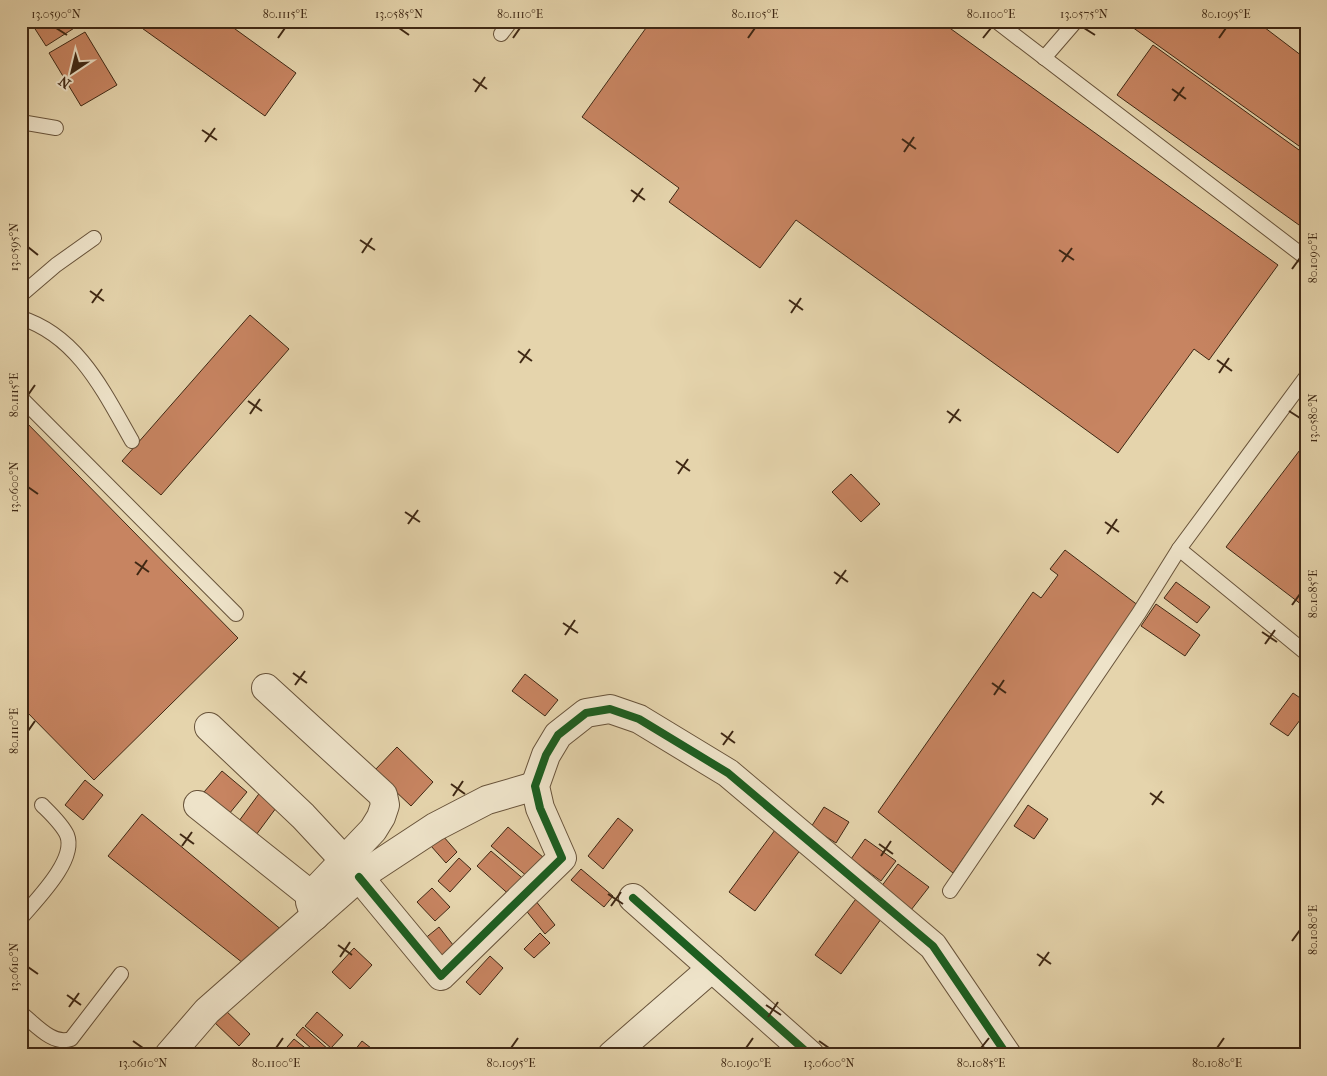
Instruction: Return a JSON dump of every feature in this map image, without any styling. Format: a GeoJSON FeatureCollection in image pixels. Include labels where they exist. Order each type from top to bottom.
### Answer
{"type":"FeatureCollection","features":[{"type":"Feature","properties":{"kind":"street"},"geometry":{"type":"LineString","coordinates":[[266,688],[383,795],[385,805],[381,817],[352,868]]}},
{"type":"Feature","properties":{"kind":"street"},"geometry":{"type":"LineString","coordinates":[[210,727],[303,816],[352,868],[441,976],[562,858],[540,808],[535,786],[546,755],[558,735],[586,713],[610,709],[639,719],[728,773],[933,946],[1007,1055]]}},
{"type":"Feature","properties":{"kind":"street"},"geometry":{"type":"LineString","coordinates":[[168,1055],[207,1011],[352,868],[487,800],[535,786]]}},
{"type":"Feature","properties":{"kind":"street"},"geometry":{"type":"LineString","coordinates":[[198,804],[313,906]]}},
{"type":"Feature","properties":{"kind":"street"},"geometry":{"type":"LineString","coordinates":[[634,898],[810,1055]]}},
{"type":"Feature","properties":{"kind":"street"},"geometry":{"type":"LineString","coordinates":[[612,1055],[712,968]]}},
{"type":"Feature","properties":{"kind":"lane"},"geometry":{"type":"LineString","coordinates":[[502,34],[511,21]]}},
{"type":"Feature","properties":{"kind":"lane"},"geometry":{"type":"LineString","coordinates":[[996,21],[1306,258]]}},
{"type":"Feature","properties":{"kind":"lane"},"geometry":{"type":"LineString","coordinates":[[1044,58],[1076,21]]}},
{"type":"Feature","properties":{"kind":"lane"},"geometry":{"type":"LineString","coordinates":[[21,122],[56,128]]}},
{"type":"Feature","properties":{"kind":"lane"},"geometry":{"type":"LineString","coordinates":[[21,295],[56,265],[94,238]]}},
{"type":"Feature","properties":{"kind":"lane"},"geometry":{"type":"LineString","coordinates":[[21,318],[37,322],[58,335],[74,351],[92,373],[132,440]]}},
{"type":"Feature","properties":{"kind":"lane"},"geometry":{"type":"LineString","coordinates":[[950,891],[1139,613],[1179,549],[1306,377]]}},
{"type":"Feature","properties":{"kind":"lane"},"geometry":{"type":"LineString","coordinates":[[21,398],[236,614]]}},
{"type":"Feature","properties":{"kind":"lane"},"geometry":{"type":"LineString","coordinates":[[1179,549],[1306,652]]}},
{"type":"Feature","properties":{"kind":"lane"},"geometry":{"type":"LineString","coordinates":[[21,918],[62,867],[68,852],[68,836],[42,805]]}},
{"type":"Feature","properties":{"kind":"lane"},"geometry":{"type":"LineString","coordinates":[[21,1013],[55,1040],[64,1042],[71,1039],[121,974]]}},
{"type":"Feature","properties":{"kind":"building"},"geometry":{"type":"Polygon","coordinates":[[[30,21],[76,21],[79,25],[46,46],[30,21]]]}},
{"type":"Feature","properties":{"kind":"building"},"geometry":{"type":"Polygon","coordinates":[[[132,21],[224,21],[296,73],[265,116],[132,21]]]}},
{"type":"Feature","properties":{"kind":"building"},"geometry":{"type":"Polygon","coordinates":[[[651,21],[940,21],[1278,265],[1209,360],[1194,349],[1118,453],[796,220],[760,268],[669,202],[679,188],[582,117],[651,21]]]}},
{"type":"Feature","properties":{"kind":"building"},"geometry":{"type":"Polygon","coordinates":[[[1136,21],[1256,21],[1306,59],[1306,151],[1132,27],[1136,21]]]}},
{"type":"Feature","properties":{"kind":"building"},"geometry":{"type":"Polygon","coordinates":[[[85,32],[117,85],[81,106],[49,53],[85,32]]]}},
{"type":"Feature","properties":{"kind":"building"},"geometry":{"type":"Polygon","coordinates":[[[1153,45],[1306,155],[1306,230],[1117,95],[1153,45]]]}},
{"type":"Feature","properties":{"kind":"building"},"geometry":{"type":"Polygon","coordinates":[[[250,315],[289,349],[161,495],[122,461],[250,315]]]}},
{"type":"Feature","properties":{"kind":"building"},"geometry":{"type":"Polygon","coordinates":[[[21,417],[238,638],[94,780],[21,706],[21,417]]]}},
{"type":"Feature","properties":{"kind":"building"},"geometry":{"type":"Polygon","coordinates":[[[1306,442],[1306,608],[1226,547],[1306,442]]]}},
{"type":"Feature","properties":{"kind":"building"},"geometry":{"type":"Polygon","coordinates":[[[851,474],[880,504],[861,522],[832,492],[851,474]]]}},
{"type":"Feature","properties":{"kind":"building"},"geometry":{"type":"Polygon","coordinates":[[[1065,550],[1139,606],[953,873],[878,812],[1033,592],[1041,598],[1058,575],[1050,569],[1065,550]]]}},
{"type":"Feature","properties":{"kind":"building"},"geometry":{"type":"Polygon","coordinates":[[[1176,582],[1210,607],[1197,623],[1164,598],[1176,582]]]}},
{"type":"Feature","properties":{"kind":"building"},"geometry":{"type":"Polygon","coordinates":[[[1156,604],[1200,635],[1185,656],[1141,626],[1156,604]]]}},
{"type":"Feature","properties":{"kind":"building"},"geometry":{"type":"Polygon","coordinates":[[[525,674],[558,700],[545,716],[512,691],[525,674]]]}},
{"type":"Feature","properties":{"kind":"building"},"geometry":{"type":"Polygon","coordinates":[[[1293,693],[1306,702],[1306,712],[1288,736],[1270,724],[1293,693]]]}},
{"type":"Feature","properties":{"kind":"building"},"geometry":{"type":"Polygon","coordinates":[[[397,747],[433,782],[411,806],[374,771],[397,747]]]}},
{"type":"Feature","properties":{"kind":"building"},"geometry":{"type":"Polygon","coordinates":[[[222,771],[247,792],[229,814],[204,792],[222,771]]]}},
{"type":"Feature","properties":{"kind":"building"},"geometry":{"type":"Polygon","coordinates":[[[85,780],[103,795],[83,820],[65,805],[85,780]]]}},
{"type":"Feature","properties":{"kind":"building"},"geometry":{"type":"Polygon","coordinates":[[[261,791],[279,804],[256,835],[239,821],[261,791]]]}},
{"type":"Feature","properties":{"kind":"building"},"geometry":{"type":"Polygon","coordinates":[[[1028,805],[1048,819],[1034,839],[1014,826],[1028,805]]]}},
{"type":"Feature","properties":{"kind":"building"},"geometry":{"type":"Polygon","coordinates":[[[824,807],[849,822],[836,843],[811,827],[824,807]]]}},
{"type":"Feature","properties":{"kind":"building"},"geometry":{"type":"Polygon","coordinates":[[[142,814],[289,936],[248,967],[108,856],[142,814]]]}},
{"type":"Feature","properties":{"kind":"building"},"geometry":{"type":"Polygon","coordinates":[[[618,818],[633,830],[603,869],[588,856],[618,818]]]}},
{"type":"Feature","properties":{"kind":"building"},"geometry":{"type":"Polygon","coordinates":[[[508,827],[544,858],[528,877],[491,846],[508,827]]]}},
{"type":"Feature","properties":{"kind":"building"},"geometry":{"type":"Polygon","coordinates":[[[775,830],[801,849],[755,911],[729,892],[775,830]]]}},
{"type":"Feature","properties":{"kind":"building"},"geometry":{"type":"Polygon","coordinates":[[[443,836],[457,852],[446,863],[431,846],[443,836]]]}},
{"type":"Feature","properties":{"kind":"building"},"geometry":{"type":"Polygon","coordinates":[[[865,839],[896,861],[881,881],[851,859],[865,839]]]}},
{"type":"Feature","properties":{"kind":"building"},"geometry":{"type":"Polygon","coordinates":[[[491,851],[527,882],[513,898],[477,866],[491,851]]]}},
{"type":"Feature","properties":{"kind":"building"},"geometry":{"type":"Polygon","coordinates":[[[459,858],[471,869],[450,892],[438,881],[459,858]]]}},
{"type":"Feature","properties":{"kind":"building"},"geometry":{"type":"Polygon","coordinates":[[[898,864],[929,887],[911,910],[881,887],[898,864]]]}},
{"type":"Feature","properties":{"kind":"building"},"geometry":{"type":"Polygon","coordinates":[[[581,869],[613,896],[604,907],[571,880],[581,869]]]}},
{"type":"Feature","properties":{"kind":"building"},"geometry":{"type":"Polygon","coordinates":[[[432,888],[450,907],[435,921],[417,902],[432,888]]]}},
{"type":"Feature","properties":{"kind":"building"},"geometry":{"type":"Polygon","coordinates":[[[858,896],[884,915],[841,974],[815,955],[858,896]]]}},
{"type":"Feature","properties":{"kind":"building"},"geometry":{"type":"Polygon","coordinates":[[[535,900],[555,925],[545,934],[524,908],[535,900]]]}},
{"type":"Feature","properties":{"kind":"building"},"geometry":{"type":"Polygon","coordinates":[[[439,927],[457,950],[440,963],[423,940],[439,927]]]}},
{"type":"Feature","properties":{"kind":"building"},"geometry":{"type":"Polygon","coordinates":[[[540,933],[550,943],[534,958],[524,949],[540,933]]]}},
{"type":"Feature","properties":{"kind":"building"},"geometry":{"type":"Polygon","coordinates":[[[354,948],[372,965],[350,989],[332,972],[354,948]]]}},
{"type":"Feature","properties":{"kind":"building"},"geometry":{"type":"Polygon","coordinates":[[[490,956],[503,968],[480,995],[466,982],[490,956]]]}},
{"type":"Feature","properties":{"kind":"building"},"geometry":{"type":"Polygon","coordinates":[[[222,1007],[250,1034],[239,1046],[211,1019],[222,1007]]]}},
{"type":"Feature","properties":{"kind":"building"},"geometry":{"type":"Polygon","coordinates":[[[317,1012],[343,1035],[331,1048],[305,1026],[317,1012]]]}},
{"type":"Feature","properties":{"kind":"building"},"geometry":{"type":"Polygon","coordinates":[[[303,1027],[329,1050],[325,1055],[319,1055],[296,1035],[303,1027]]]}},
{"type":"Feature","properties":{"kind":"building"},"geometry":{"type":"Polygon","coordinates":[[[294,1039],[314,1055],[280,1055],[294,1039]]]}},
{"type":"Feature","properties":{"kind":"building"},"geometry":{"type":"Polygon","coordinates":[[[362,1041],[380,1055],[351,1055],[362,1041]]]}},
{"type":"Feature","properties":{"kind":"cycle path"},"geometry":{"type":"LineString","coordinates":[[359,877],[441,976],[562,858],[540,808],[535,786],[546,755],[558,735],[586,713],[610,709],[639,719],[728,773],[933,946],[1007,1055]]}},
{"type":"Feature","properties":{"kind":"cycle path"},"geometry":{"type":"LineString","coordinates":[[633,898],[810,1055]]}}]}
